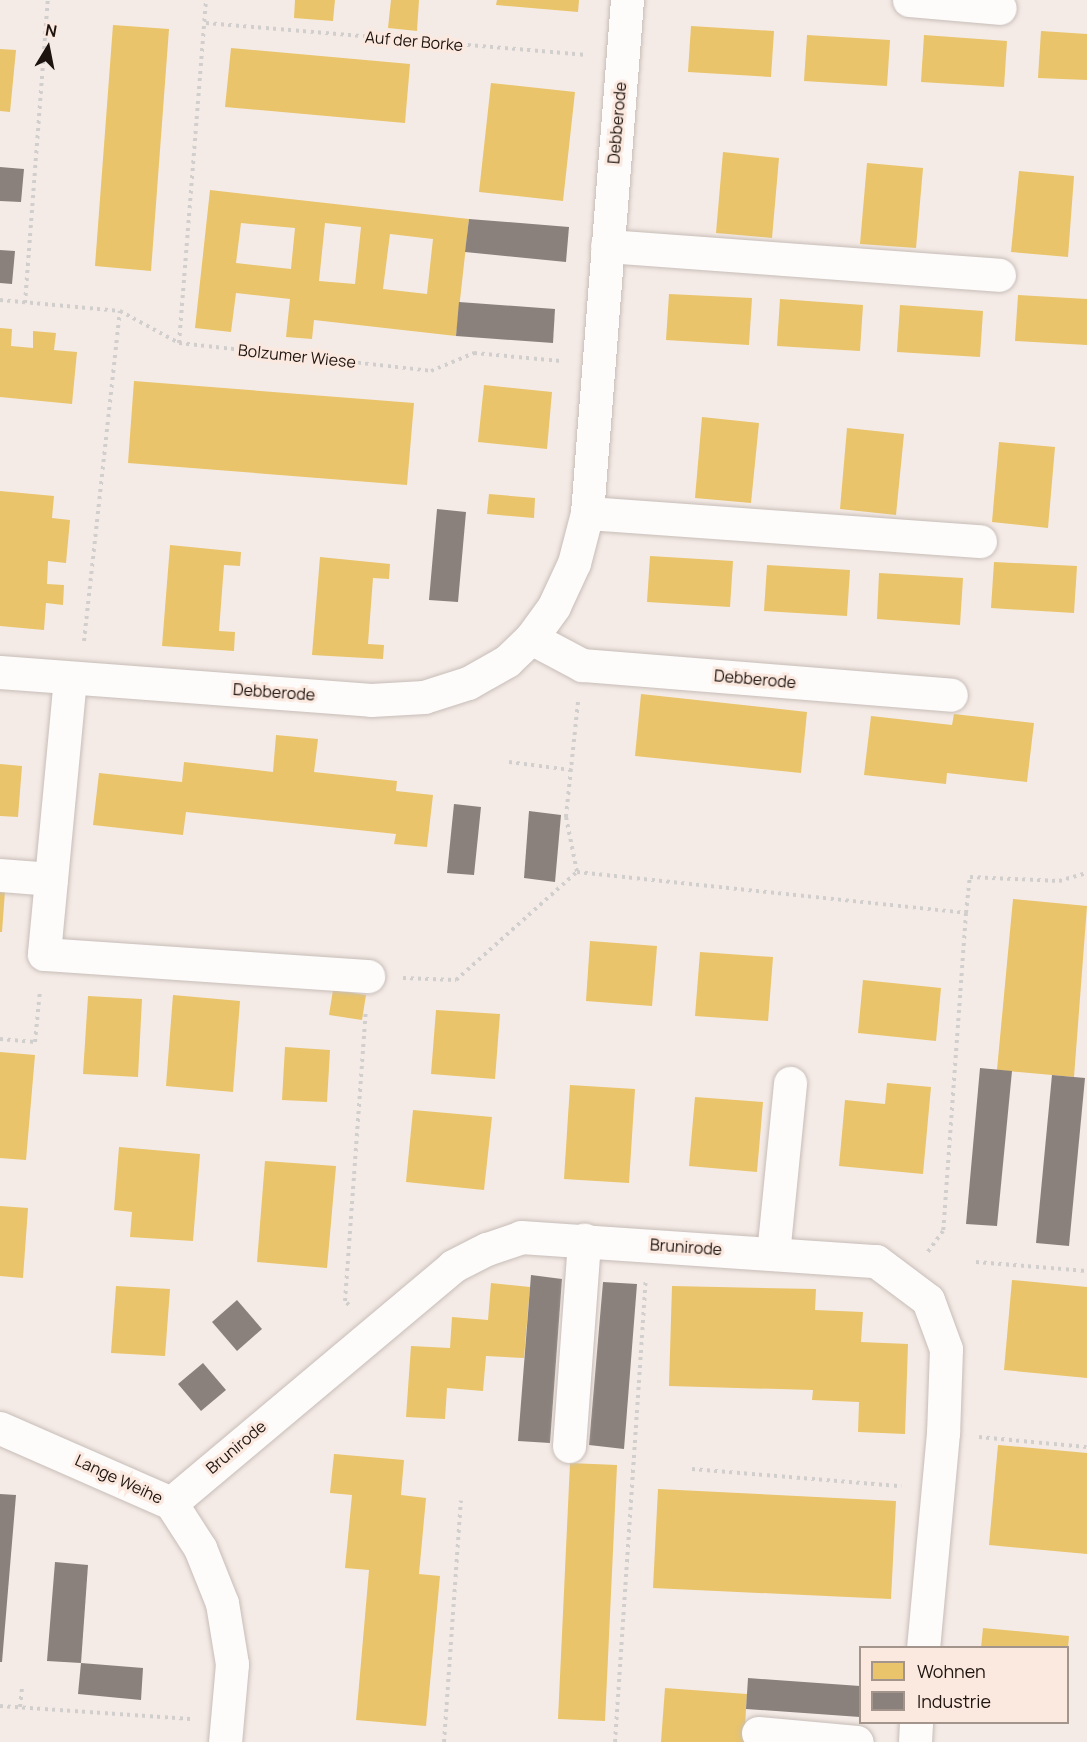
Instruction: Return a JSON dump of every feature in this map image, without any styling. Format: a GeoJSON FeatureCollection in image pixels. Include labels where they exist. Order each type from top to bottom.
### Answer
{"type":"FeatureCollection","features":[{"type":"Feature","properties":{"kind":"street","name":"Debberode"},"geometry":{"type":"LineString","coordinates":[[0,672],[371,700],[424,698],[468,683],[507,661],[531,638],[554,606],[574,563],[586,513],[627,0]]}},
{"type":"Feature","properties":{"kind":"street"},"geometry":{"type":"LineString","coordinates":[[909,0],[1000,8]]}},
{"type":"Feature","properties":{"kind":"street"},"geometry":{"type":"LineString","coordinates":[[607,246],[999,275]]}},
{"type":"Feature","properties":{"kind":"street"},"geometry":{"type":"LineString","coordinates":[[586,513],[980,541]]}},
{"type":"Feature","properties":{"kind":"street","name":"Debberode"},"geometry":{"type":"LineString","coordinates":[[531,638],[582,665],[951,695]]}},
{"type":"Feature","properties":{"kind":"street"},"geometry":{"type":"LineString","coordinates":[[75,678],[44,954],[368,976]]}},
{"type":"Feature","properties":{"kind":"street"},"geometry":{"type":"LineString","coordinates":[[0,874],[51,879]]}},
{"type":"Feature","properties":{"kind":"street"},"geometry":{"type":"LineString","coordinates":[[773,1254],[790,1083]]}},
{"type":"Feature","properties":{"kind":"street","name":"Brunirode"},"geometry":{"type":"LineString","coordinates":[[171,1503],[453,1266],[487,1249],[521,1237],[876,1261],[906,1280],[928,1300],[946,1349],[943,1433],[923,1646]]}},
{"type":"Feature","properties":{"kind":"street"},"geometry":{"type":"LineString","coordinates":[[569,1446],[584,1240]]}},
{"type":"Feature","properties":{"kind":"street","name":"Lange Weihe"},"geometry":{"type":"LineString","coordinates":[[0,1428],[171,1503],[200,1548],[222,1603],[232,1664],[227,1732]]}},
{"type":"Feature","properties":{"kind":"street"},"geometry":{"type":"LineString","coordinates":[[915,1742],[916,1724]]}},
{"type":"Feature","properties":{"kind":"street"},"geometry":{"type":"LineString","coordinates":[[758,1733],[857,1742]]}},
{"type":"Feature","properties":{"kind":"path"},"geometry":{"type":"LineString","coordinates":[[25,303],[48,0]]}},
{"type":"Feature","properties":{"kind":"path"},"geometry":{"type":"LineString","coordinates":[[179,343],[206,23],[206,0]]}},
{"type":"Feature","properties":{"kind":"path","name":"Auf der Borke"},"geometry":{"type":"LineString","coordinates":[[206,23],[622,58]]}},
{"type":"Feature","properties":{"kind":"path","name":"Bolzumer Wiese"},"geometry":{"type":"LineString","coordinates":[[0,300],[120,311],[179,343],[431,371],[474,353],[598,365]]}},
{"type":"Feature","properties":{"kind":"path"},"geometry":{"type":"LineString","coordinates":[[75,678],[120,311]]}},
{"type":"Feature","properties":{"kind":"path"},"geometry":{"type":"LineString","coordinates":[[577,872],[566,817],[582,665]]}},
{"type":"Feature","properties":{"kind":"path"},"geometry":{"type":"LineString","coordinates":[[509,762],[571,770]]}},
{"type":"Feature","properties":{"kind":"path"},"geometry":{"type":"LineString","coordinates":[[373,1331],[345,1301],[368,976],[456,980],[577,872],[966,913]]}},
{"type":"Feature","properties":{"kind":"path"},"geometry":{"type":"LineString","coordinates":[[906,1280],[943,1231],[970,877],[1059,881],[1087,873]]}},
{"type":"Feature","properties":{"kind":"path"},"geometry":{"type":"LineString","coordinates":[[0,1039],[36,1042],[44,954]]}},
{"type":"Feature","properties":{"kind":"path"},"geometry":{"type":"LineString","coordinates":[[615,1742],[648,1245]]}},
{"type":"Feature","properties":{"kind":"path"},"geometry":{"type":"LineString","coordinates":[[976,1262],[1087,1270]]}},
{"type":"Feature","properties":{"kind":"path"},"geometry":{"type":"LineString","coordinates":[[943,1433],[1087,1447]]}},
{"type":"Feature","properties":{"kind":"path"},"geometry":{"type":"LineString","coordinates":[[692,1469],[938,1489]]}},
{"type":"Feature","properties":{"kind":"path"},"geometry":{"type":"LineString","coordinates":[[444,1742],[461,1501]]}},
{"type":"Feature","properties":{"kind":"path"},"geometry":{"type":"LineString","coordinates":[[20,1707],[22,1686]]}},
{"type":"Feature","properties":{"kind":"path"},"geometry":{"type":"LineString","coordinates":[[0,1706],[227,1732]]}},
{"type":"Feature","properties":{"kind":"building: Wohnen"},"geometry":{"type":"Polygon","coordinates":[[[295,0],[335,0],[333,21],[294,18],[295,0]]]}},
{"type":"Feature","properties":{"kind":"building: Wohnen"},"geometry":{"type":"Polygon","coordinates":[[[391,0],[419,0],[417,31],[388,28],[391,0]]]}},
{"type":"Feature","properties":{"kind":"building: Wohnen"},"geometry":{"type":"Polygon","coordinates":[[[497,0],[579,0],[578,12],[496,5],[497,0]]]}},
{"type":"Feature","properties":{"kind":"building: Wohnen"},"geometry":{"type":"Polygon","coordinates":[[[113,25],[169,29],[151,271],[95,266],[113,25]]]}},
{"type":"Feature","properties":{"kind":"building: Wohnen"},"geometry":{"type":"Polygon","coordinates":[[[691,26],[774,31],[771,77],[688,72],[691,26]]]}},
{"type":"Feature","properties":{"kind":"building: Wohnen"},"geometry":{"type":"Polygon","coordinates":[[[1041,31],[1087,34],[1087,80],[1038,78],[1041,31]]]}},
{"type":"Feature","properties":{"kind":"building: Wohnen"},"geometry":{"type":"Polygon","coordinates":[[[807,35],[890,40],[887,86],[804,81],[807,35]]]}},
{"type":"Feature","properties":{"kind":"building: Wohnen"},"geometry":{"type":"Polygon","coordinates":[[[924,35],[1007,41],[1004,87],[921,82],[924,35]]]}},
{"type":"Feature","properties":{"kind":"building: Wohnen"},"geometry":{"type":"Polygon","coordinates":[[[231,48],[410,64],[405,123],[225,107],[231,48]]]}},
{"type":"Feature","properties":{"kind":"building: Wohnen"},"geometry":{"type":"Polygon","coordinates":[[[0,49],[16,50],[10,112],[0,111],[0,49]]]}},
{"type":"Feature","properties":{"kind":"building: Wohnen"},"geometry":{"type":"Polygon","coordinates":[[[491,83],[575,92],[563,201],[479,192],[491,83]]]}},
{"type":"Feature","properties":{"kind":"building: Wohnen"},"geometry":{"type":"Polygon","coordinates":[[[723,152],[779,158],[772,238],[716,233],[723,152]]]}},
{"type":"Feature","properties":{"kind":"building: Wohnen"},"geometry":{"type":"Polygon","coordinates":[[[867,163],[923,168],[916,248],[860,244],[867,163]]]}},
{"type":"Feature","properties":{"kind":"building: Wohnen"},"geometry":{"type":"Polygon","coordinates":[[[1019,171],[1074,176],[1068,257],[1011,252],[1019,171]]]}},
{"type":"Feature","properties":{"kind":"building: Wohnen"},"geometry":{"type":"Polygon","coordinates":[[[210,190],[469,219],[456,336],[314,320],[312,339],[286,337],[290,299],[236,293],[231,332],[195,328],[210,190]],[[241,223],[236,263],[291,269],[295,228],[241,223]],[[325,223],[319,281],[355,284],[361,227],[325,223]],[[390,234],[383,289],[427,294],[433,239],[390,234]]]}},
{"type":"Feature","properties":{"kind":"building: Wohnen"},"geometry":{"type":"Polygon","coordinates":[[[669,294],[752,298],[749,345],[666,340],[669,294]]]}},
{"type":"Feature","properties":{"kind":"building: Wohnen"},"geometry":{"type":"Polygon","coordinates":[[[1018,295],[1087,299],[1087,345],[1015,341],[1018,295]]]}},
{"type":"Feature","properties":{"kind":"building: Wohnen"},"geometry":{"type":"Polygon","coordinates":[[[780,299],[863,305],[860,351],[777,346],[780,299]]]}},
{"type":"Feature","properties":{"kind":"building: Wohnen"},"geometry":{"type":"Polygon","coordinates":[[[900,305],[983,311],[980,357],[897,352],[900,305]]]}},
{"type":"Feature","properties":{"kind":"building: Wohnen"},"geometry":{"type":"Polygon","coordinates":[[[0,328],[12,329],[11,346],[33,348],[33,331],[56,333],[54,350],[77,352],[72,404],[0,397],[0,328]]]}},
{"type":"Feature","properties":{"kind":"building: Wohnen"},"geometry":{"type":"Polygon","coordinates":[[[134,381],[414,403],[407,485],[128,463],[134,381]]]}},
{"type":"Feature","properties":{"kind":"building: Wohnen"},"geometry":{"type":"Polygon","coordinates":[[[484,385],[552,392],[547,449],[478,442],[484,385]]]}},
{"type":"Feature","properties":{"kind":"building: Wohnen"},"geometry":{"type":"Polygon","coordinates":[[[702,417],[759,423],[751,503],[695,498],[702,417]]]}},
{"type":"Feature","properties":{"kind":"building: Wohnen"},"geometry":{"type":"Polygon","coordinates":[[[847,428],[904,434],[896,515],[840,509],[847,428]]]}},
{"type":"Feature","properties":{"kind":"building: Wohnen"},"geometry":{"type":"Polygon","coordinates":[[[999,442],[1055,447],[1048,528],[992,522],[999,442]]]}},
{"type":"Feature","properties":{"kind":"building: Wohnen"},"geometry":{"type":"Polygon","coordinates":[[[0,491],[54,496],[52,518],[70,520],[66,563],[48,561],[47,584],[64,585],[63,605],[46,603],[44,630],[0,626],[0,491]]]}},
{"type":"Feature","properties":{"kind":"building: Wohnen"},"geometry":{"type":"Polygon","coordinates":[[[489,494],[535,498],[534,518],[487,514],[489,494]]]}},
{"type":"Feature","properties":{"kind":"building: Wohnen"},"geometry":{"type":"Polygon","coordinates":[[[170,545],[241,552],[240,566],[224,565],[219,631],[235,632],[234,651],[162,646],[170,545]]]}},
{"type":"Feature","properties":{"kind":"building: Wohnen"},"geometry":{"type":"Polygon","coordinates":[[[650,556],[733,561],[730,607],[647,602],[650,556]]]}},
{"type":"Feature","properties":{"kind":"building: Wohnen"},"geometry":{"type":"Polygon","coordinates":[[[320,557],[390,564],[389,579],[373,578],[368,644],[384,645],[383,659],[312,655],[320,557]]]}},
{"type":"Feature","properties":{"kind":"building: Wohnen"},"geometry":{"type":"Polygon","coordinates":[[[994,562],[1077,566],[1074,613],[991,608],[994,562]]]}},
{"type":"Feature","properties":{"kind":"building: Wohnen"},"geometry":{"type":"Polygon","coordinates":[[[767,565],[850,570],[847,616],[764,611],[767,565]]]}},
{"type":"Feature","properties":{"kind":"building: Wohnen"},"geometry":{"type":"Polygon","coordinates":[[[879,573],[963,578],[960,625],[877,619],[879,573]]]}},
{"type":"Feature","properties":{"kind":"building: Wohnen"},"geometry":{"type":"Polygon","coordinates":[[[641,694],[807,712],[801,773],[635,756],[641,694]]]}},
{"type":"Feature","properties":{"kind":"building: Wohnen"},"geometry":{"type":"Polygon","coordinates":[[[954,714],[1034,723],[1027,782],[947,773],[946,784],[864,775],[871,716],[952,725],[954,714]]]}},
{"type":"Feature","properties":{"kind":"building: Wohnen"},"geometry":{"type":"Polygon","coordinates":[[[276,735],[318,739],[314,772],[397,781],[396,791],[433,795],[427,847],[394,844],[396,834],[186,812],[183,835],[93,825],[99,773],[182,782],[184,762],[273,772],[276,735]]]}},
{"type":"Feature","properties":{"kind":"building: Wohnen"},"geometry":{"type":"Polygon","coordinates":[[[0,764],[22,766],[18,817],[0,816],[0,764]]]}},
{"type":"Feature","properties":{"kind":"building: Wohnen"},"geometry":{"type":"Polygon","coordinates":[[[0,891],[5,891],[2,932],[0,932],[0,891]]]}},
{"type":"Feature","properties":{"kind":"building: Wohnen"},"geometry":{"type":"Polygon","coordinates":[[[1013,899],[1087,906],[1074,1077],[997,1070],[1013,899]]]}},
{"type":"Feature","properties":{"kind":"building: Wohnen"},"geometry":{"type":"Polygon","coordinates":[[[590,941],[657,946],[652,1006],[586,1001],[590,941]]]}},
{"type":"Feature","properties":{"kind":"building: Wohnen"},"geometry":{"type":"Polygon","coordinates":[[[700,952],[773,957],[768,1021],[695,1016],[700,952]]]}},
{"type":"Feature","properties":{"kind":"building: Wohnen"},"geometry":{"type":"Polygon","coordinates":[[[863,980],[941,988],[936,1041],[858,1033],[863,980]]]}},
{"type":"Feature","properties":{"kind":"building: Wohnen"},"geometry":{"type":"Polygon","coordinates":[[[333,990],[366,995],[362,1020],[329,1015],[333,990]]]}},
{"type":"Feature","properties":{"kind":"building: Wohnen"},"geometry":{"type":"Polygon","coordinates":[[[173,995],[240,1001],[233,1092],[166,1086],[173,995]]]}},
{"type":"Feature","properties":{"kind":"building: Wohnen"},"geometry":{"type":"Polygon","coordinates":[[[88,996],[142,999],[138,1077],[83,1074],[88,996]]]}},
{"type":"Feature","properties":{"kind":"building: Wohnen"},"geometry":{"type":"Polygon","coordinates":[[[436,1010],[500,1014],[495,1079],[431,1074],[436,1010]]]}},
{"type":"Feature","properties":{"kind":"building: Wohnen"},"geometry":{"type":"Polygon","coordinates":[[[285,1047],[330,1050],[327,1102],[282,1100],[285,1047]]]}},
{"type":"Feature","properties":{"kind":"building: Wohnen"},"geometry":{"type":"Polygon","coordinates":[[[0,1052],[35,1055],[26,1160],[0,1158],[0,1052]]]}},
{"type":"Feature","properties":{"kind":"building: Wohnen"},"geometry":{"type":"Polygon","coordinates":[[[887,1083],[931,1087],[923,1174],[839,1166],[845,1100],[885,1104],[887,1083]]]}},
{"type":"Feature","properties":{"kind":"building: Wohnen"},"geometry":{"type":"Polygon","coordinates":[[[570,1085],[635,1089],[629,1183],[564,1179],[570,1085]]]}},
{"type":"Feature","properties":{"kind":"building: Wohnen"},"geometry":{"type":"Polygon","coordinates":[[[695,1097],[763,1102],[757,1172],[689,1166],[695,1097]]]}},
{"type":"Feature","properties":{"kind":"building: Wohnen"},"geometry":{"type":"Polygon","coordinates":[[[413,1110],[492,1117],[484,1190],[406,1182],[413,1110]]]}},
{"type":"Feature","properties":{"kind":"building: Wohnen"},"geometry":{"type":"Polygon","coordinates":[[[119,1147],[200,1154],[193,1241],[130,1237],[132,1212],[114,1210],[119,1147]]]}},
{"type":"Feature","properties":{"kind":"building: Wohnen"},"geometry":{"type":"Polygon","coordinates":[[[265,1161],[336,1166],[327,1268],[257,1262],[265,1161]]]}},
{"type":"Feature","properties":{"kind":"building: Wohnen"},"geometry":{"type":"Polygon","coordinates":[[[0,1206],[28,1208],[23,1278],[0,1276],[0,1206]]]}},
{"type":"Feature","properties":{"kind":"building: Wohnen"},"geometry":{"type":"Polygon","coordinates":[[[1012,1280],[1087,1287],[1087,1378],[1004,1370],[1012,1280]]]}},
{"type":"Feature","properties":{"kind":"building: Wohnen"},"geometry":{"type":"Polygon","coordinates":[[[491,1283],[530,1287],[524,1358],[486,1356],[483,1391],[447,1388],[445,1419],[406,1417],[411,1346],[450,1348],[452,1317],[488,1320],[491,1283]]]}},
{"type":"Feature","properties":{"kind":"building: Wohnen"},"geometry":{"type":"Polygon","coordinates":[[[116,1286],[170,1289],[165,1356],[111,1353],[116,1286]]]}},
{"type":"Feature","properties":{"kind":"building: Wohnen"},"geometry":{"type":"Polygon","coordinates":[[[672,1286],[816,1289],[815,1310],[863,1312],[861,1342],[908,1344],[905,1434],[858,1432],[859,1402],[812,1400],[813,1390],[669,1386],[672,1286]]]}},
{"type":"Feature","properties":{"kind":"building: Wohnen"},"geometry":{"type":"Polygon","coordinates":[[[998,1445],[1087,1453],[1087,1554],[989,1545],[998,1445]]]}},
{"type":"Feature","properties":{"kind":"building: Wohnen"},"geometry":{"type":"Polygon","coordinates":[[[334,1454],[404,1460],[401,1495],[426,1498],[419,1574],[440,1576],[426,1726],[356,1720],[369,1570],[345,1568],[352,1495],[330,1493],[334,1454]]]}},
{"type":"Feature","properties":{"kind":"building: Wohnen"},"geometry":{"type":"Polygon","coordinates":[[[570,1463],[617,1465],[605,1721],[558,1719],[570,1463]]]}},
{"type":"Feature","properties":{"kind":"building: Wohnen"},"geometry":{"type":"Polygon","coordinates":[[[658,1489],[896,1501],[891,1599],[653,1588],[658,1489]]]}},
{"type":"Feature","properties":{"kind":"building: Wohnen"},"geometry":{"type":"Polygon","coordinates":[[[983,1628],[1069,1636],[1068,1646],[981,1646],[983,1628]]]}},
{"type":"Feature","properties":{"kind":"building: Wohnen"},"geometry":{"type":"Polygon","coordinates":[[[665,1688],[747,1694],[744,1742],[661,1742],[665,1688]]]}},
{"type":"Feature","properties":{"kind":"building: Industrie"},"geometry":{"type":"Polygon","coordinates":[[[0,167],[24,169],[21,202],[0,201],[0,167]]]}},
{"type":"Feature","properties":{"kind":"building: Industrie"},"geometry":{"type":"Polygon","coordinates":[[[469,219],[569,227],[566,262],[465,252],[469,219]]]}},
{"type":"Feature","properties":{"kind":"building: Industrie"},"geometry":{"type":"Polygon","coordinates":[[[0,250],[15,251],[12,284],[0,283],[0,250]]]}},
{"type":"Feature","properties":{"kind":"building: Industrie"},"geometry":{"type":"Polygon","coordinates":[[[459,302],[555,309],[553,343],[456,336],[459,302]]]}},
{"type":"Feature","properties":{"kind":"building: Industrie"},"geometry":{"type":"Polygon","coordinates":[[[437,509],[466,512],[458,602],[429,600],[437,509]]]}},
{"type":"Feature","properties":{"kind":"building: Industrie"},"geometry":{"type":"Polygon","coordinates":[[[454,804],[481,807],[474,875],[447,873],[454,804]]]}},
{"type":"Feature","properties":{"kind":"building: Industrie"},"geometry":{"type":"Polygon","coordinates":[[[529,811],[561,815],[555,882],[524,878],[529,811]]]}},
{"type":"Feature","properties":{"kind":"building: Industrie"},"geometry":{"type":"Polygon","coordinates":[[[980,1068],[1012,1071],[997,1226],[966,1224],[980,1068]]]}},
{"type":"Feature","properties":{"kind":"building: Industrie"},"geometry":{"type":"Polygon","coordinates":[[[1052,1075],[1085,1078],[1069,1246],[1036,1243],[1052,1075]]]}},
{"type":"Feature","properties":{"kind":"building: Industrie"},"geometry":{"type":"Polygon","coordinates":[[[531,1275],[562,1279],[550,1443],[518,1441],[531,1275]]]}},
{"type":"Feature","properties":{"kind":"building: Industrie"},"geometry":{"type":"Polygon","coordinates":[[[603,1282],[637,1284],[624,1449],[589,1445],[603,1282]]]}},
{"type":"Feature","properties":{"kind":"building: Industrie"},"geometry":{"type":"Polygon","coordinates":[[[237,1300],[262,1329],[237,1351],[212,1322],[237,1300]]]}},
{"type":"Feature","properties":{"kind":"building: Industrie"},"geometry":{"type":"Polygon","coordinates":[[[203,1363],[226,1390],[201,1411],[178,1384],[203,1363]]]}},
{"type":"Feature","properties":{"kind":"building: Industrie"},"geometry":{"type":"Polygon","coordinates":[[[0,1494],[16,1495],[2,1662],[0,1662],[0,1494]]]}},
{"type":"Feature","properties":{"kind":"building: Industrie"},"geometry":{"type":"Polygon","coordinates":[[[55,1562],[88,1565],[81,1663],[47,1661],[55,1562]]]}},
{"type":"Feature","properties":{"kind":"building: Industrie"},"geometry":{"type":"Polygon","coordinates":[[[81,1663],[143,1668],[141,1700],[78,1694],[81,1663]]]}},
{"type":"Feature","properties":{"kind":"building: Industrie"},"geometry":{"type":"Polygon","coordinates":[[[748,1678],[859,1686],[859,1717],[746,1709],[748,1678]]]}}]}
